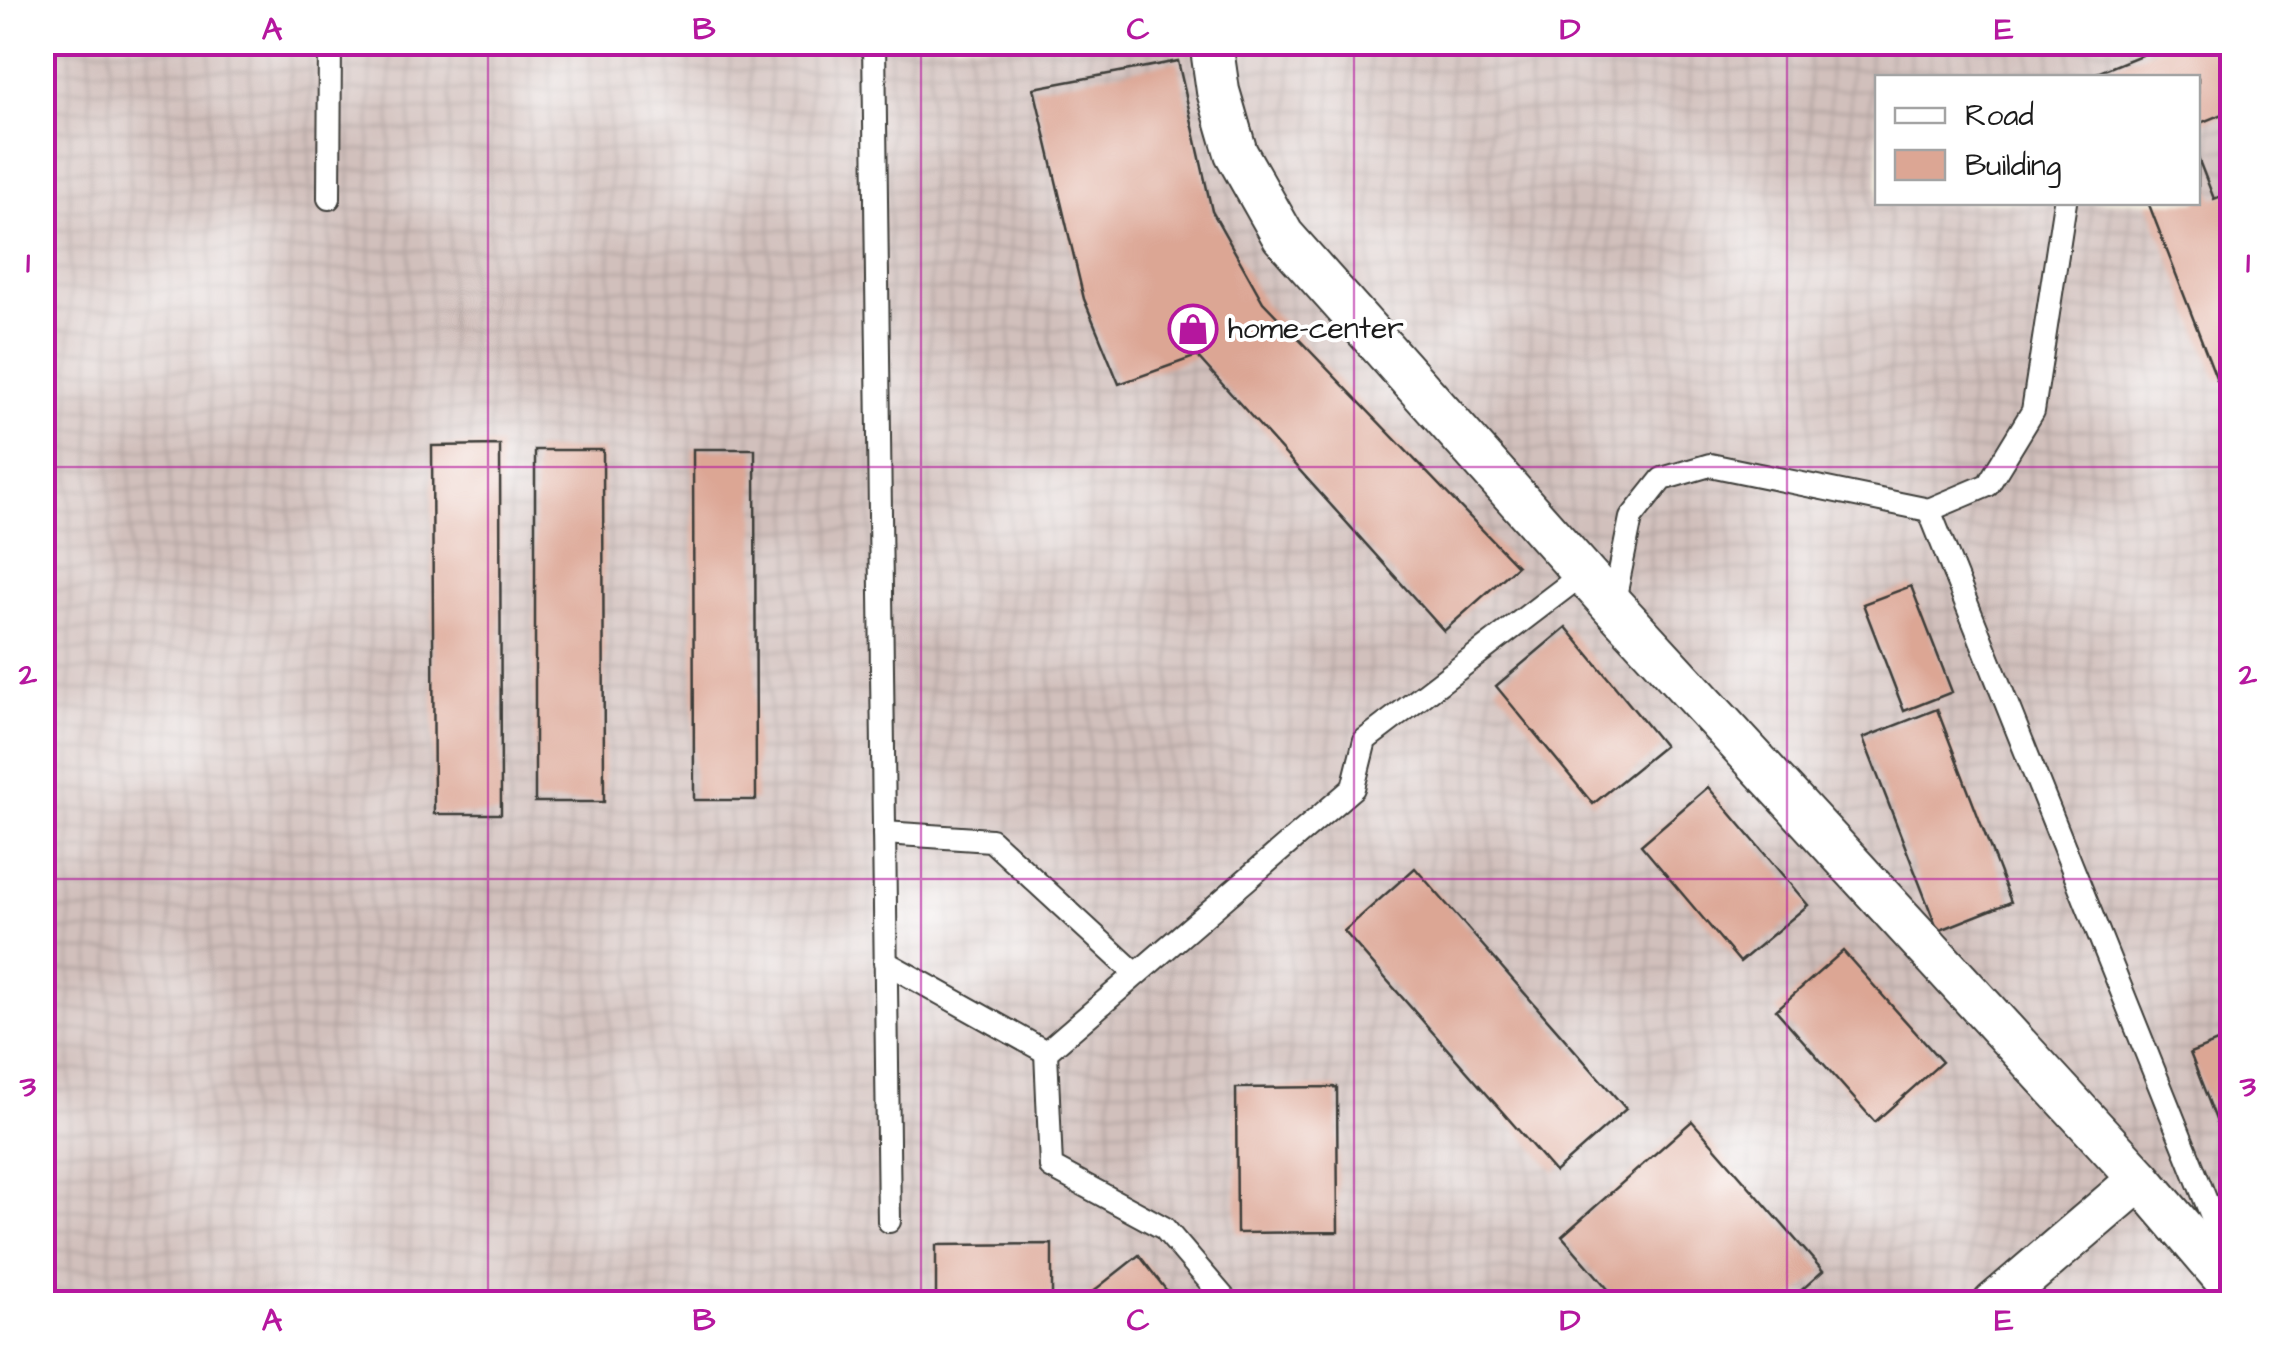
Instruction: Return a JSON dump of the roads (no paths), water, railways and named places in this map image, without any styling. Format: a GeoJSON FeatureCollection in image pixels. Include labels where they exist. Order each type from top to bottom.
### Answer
{"type":"FeatureCollection","features":[{"type":"Feature","properties":{"kind":"street"},"geometry":{"type":"LineString","coordinates":[[1211,42],[1218,91],[1236,154],[1283,236],[1613,606],[2140,1180],[2232,1286]]}},
{"type":"Feature","properties":{"kind":"street"},"geometry":{"type":"LineString","coordinates":[[1994,1304],[2140,1180]]}},
{"type":"Feature","properties":{"kind":"lane"},"geometry":{"type":"LineString","coordinates":[[329,198],[330,42]]}},
{"type":"Feature","properties":{"kind":"lane"},"geometry":{"type":"LineString","coordinates":[[874,42],[888,1221]]}},
{"type":"Feature","properties":{"kind":"lane"},"geometry":{"type":"LineString","coordinates":[[1613,606],[1631,518],[1662,479],[1710,465],[1929,510],[1988,485],[2034,411],[2065,205]]}},
{"type":"Feature","properties":{"kind":"lane"},"geometry":{"type":"LineString","coordinates":[[1929,510],[2232,1266]]}},
{"type":"Feature","properties":{"kind":"lane"},"geometry":{"type":"LineString","coordinates":[[1046,1052],[1353,788],[1366,740],[1584,573]]}},
{"type":"Feature","properties":{"kind":"lane"},"geometry":{"type":"LineString","coordinates":[[884,833],[990,840],[1136,974]]}},
{"type":"Feature","properties":{"kind":"lane"},"geometry":{"type":"LineString","coordinates":[[885,962],[1046,1052]]}},
{"type":"Feature","properties":{"kind":"lane"},"geometry":{"type":"LineString","coordinates":[[1046,1052],[1051,1166],[1164,1228],[1228,1304]]}},
{"type":"Feature","properties":{"kind":"lane"},"geometry":{"type":"LineString","coordinates":[[2224,1304],[2232,1296]]}},
{"type":"Feature","properties":{"kind":"place","name":"home-center"},"geometry":{"type":"Point","coordinates":[1193,329]}}]}
